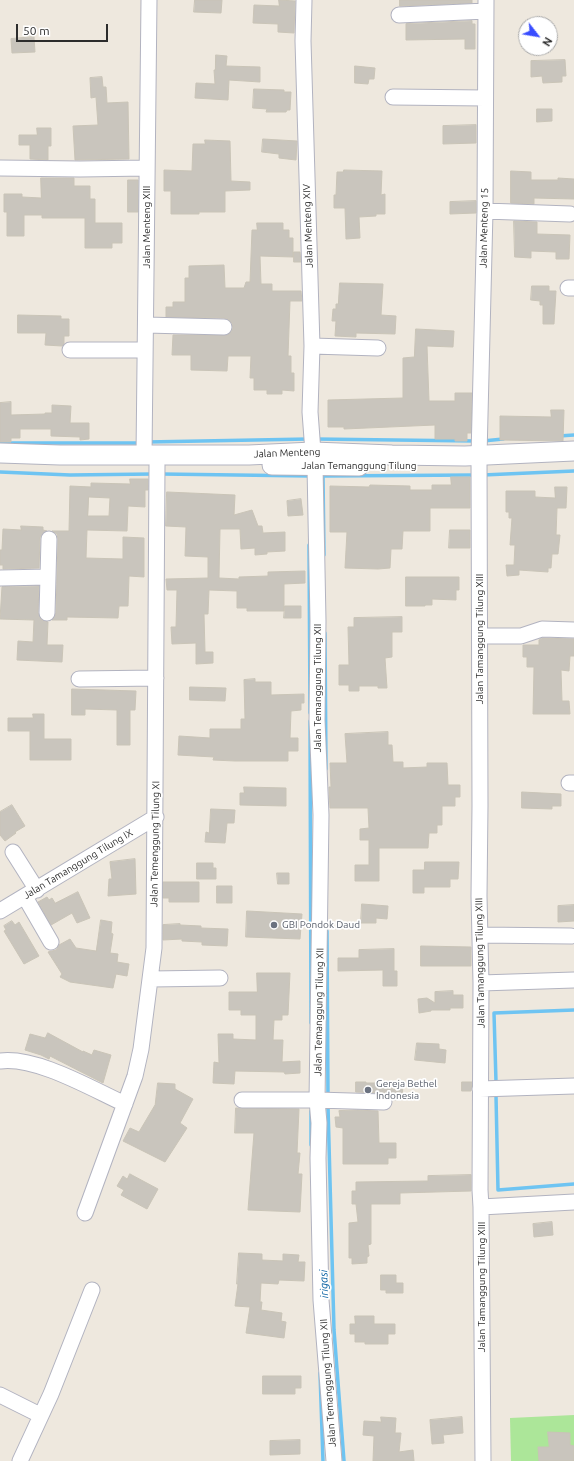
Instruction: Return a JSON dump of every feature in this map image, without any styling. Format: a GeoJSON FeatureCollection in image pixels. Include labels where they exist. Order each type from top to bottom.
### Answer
{"type":"FeatureCollection","features":[{"type":"Feature","properties":{"kind":"street","name":"Jalan Menteng XIII"},"geometry":{"type":"LineString","coordinates":[[149,0],[145,350],[150,460]]}},
{"type":"Feature","properties":{"kind":"street","name":"Jalan Menteng XIV"},"geometry":{"type":"LineString","coordinates":[[304,0],[303,41],[312,346],[310,412],[314,459]]}},
{"type":"Feature","properties":{"kind":"street"},"geometry":{"type":"LineString","coordinates":[[399,15],[486,5]]}},
{"type":"Feature","properties":{"kind":"street","name":"Jalan Menteng 15"},"geometry":{"type":"LineString","coordinates":[[479,460],[485,211],[486,5]]}},
{"type":"Feature","properties":{"kind":"street"},"geometry":{"type":"LineString","coordinates":[[393,97],[485,98]]}},
{"type":"Feature","properties":{"kind":"street"},"geometry":{"type":"LineString","coordinates":[[0,168],[80,170],[147,168]]}},
{"type":"Feature","properties":{"kind":"street"},"geometry":{"type":"LineString","coordinates":[[485,211],[570,214]]}},
{"type":"Feature","properties":{"kind":"street"},"geometry":{"type":"LineString","coordinates":[[146,326],[224,327]]}},
{"type":"Feature","properties":{"kind":"street"},"geometry":{"type":"LineString","coordinates":[[312,346],[378,348]]}},
{"type":"Feature","properties":{"kind":"street"},"geometry":{"type":"LineString","coordinates":[[70,350],[145,350]]}},
{"type":"Feature","properties":{"kind":"street"},"geometry":{"type":"LineString","coordinates":[[479,460],[574,451]]}},
{"type":"Feature","properties":{"kind":"street"},"geometry":{"type":"LineString","coordinates":[[0,453],[150,460]]}},
{"type":"Feature","properties":{"kind":"street","name":"Jalan Temanggung Tilung"},"geometry":{"type":"LineString","coordinates":[[0,464],[150,460],[314,459],[462,466],[479,460],[530,464],[574,461]]}},
{"type":"Feature","properties":{"kind":"street","name":"Jalan Temanggung Tilung XII"},"geometry":{"type":"LineString","coordinates":[[314,459],[318,621],[317,720],[321,815],[317,1100],[319,1123],[318,1158],[321,1300],[334,1461]]}},
{"type":"Feature","properties":{"kind":"street","name":"Jalan Temenggung Tilung XI"},"geometry":{"type":"LineString","coordinates":[[85,1213],[135,1076],[141,1049],[154,943],[156,678],[150,460]]}},
{"type":"Feature","properties":{"kind":"street","name":"Jalan Tamanggung Tilung XIII"},"geometry":{"type":"LineString","coordinates":[[479,460],[480,1190],[482,1207],[483,1461]]}},
{"type":"Feature","properties":{"kind":"street"},"geometry":{"type":"LineString","coordinates":[[47,613],[49,539]]}},
{"type":"Feature","properties":{"kind":"street"},"geometry":{"type":"LineString","coordinates":[[0,578],[48,577]]}},
{"type":"Feature","properties":{"kind":"street"},"geometry":{"type":"LineString","coordinates":[[480,636],[521,636],[542,629],[574,630]]}},
{"type":"Feature","properties":{"kind":"street"},"geometry":{"type":"LineString","coordinates":[[79,679],[156,678]]}},
{"type":"Feature","properties":{"kind":"street","name":"Jalan Tamanggung Tilung IX"},"geometry":{"type":"LineString","coordinates":[[0,911],[156,817]]}},
{"type":"Feature","properties":{"kind":"street"},"geometry":{"type":"LineString","coordinates":[[13,852],[51,942]]}},
{"type":"Feature","properties":{"kind":"street"},"geometry":{"type":"LineString","coordinates":[[480,935],[571,936]]}},
{"type":"Feature","properties":{"kind":"street"},"geometry":{"type":"LineString","coordinates":[[150,979],[220,978]]}},
{"type":"Feature","properties":{"kind":"street"},"geometry":{"type":"LineString","coordinates":[[480,983],[574,980]]}},
{"type":"Feature","properties":{"kind":"street"},"geometry":{"type":"LineString","coordinates":[[0,1060],[11,1059],[48,1069],[125,1104]]}},
{"type":"Feature","properties":{"kind":"street"},"geometry":{"type":"LineString","coordinates":[[480,1089],[574,1086]]}},
{"type":"Feature","properties":{"kind":"street"},"geometry":{"type":"LineString","coordinates":[[242,1100],[384,1102]]}},
{"type":"Feature","properties":{"kind":"street"},"geometry":{"type":"LineString","coordinates":[[482,1207],[574,1202]]}},
{"type":"Feature","properties":{"kind":"street"},"geometry":{"type":"LineString","coordinates":[[20,1461],[51,1394],[92,1290]]}},
{"type":"Feature","properties":{"kind":"street"},"geometry":{"type":"LineString","coordinates":[[0,1394],[40,1415]]}},
{"type":"Feature","properties":{"kind":"green space"},"geometry":{"type":"Polygon","coordinates":[[[574,1415],[574,1461],[511,1461],[510,1418],[574,1415]]]}},
{"type":"Feature","properties":{"kind":"building"},"geometry":{"type":"Polygon","coordinates":[[[195,0],[222,0],[221,13],[194,12],[195,0]]]}},
{"type":"Feature","properties":{"kind":"building"},"geometry":{"type":"Polygon","coordinates":[[[279,0],[295,1],[294,33],[278,32],[278,24],[253,23],[254,5],[279,6],[279,0]]]}},
{"type":"Feature","properties":{"kind":"building"},"geometry":{"type":"Polygon","coordinates":[[[400,0],[472,0],[472,3],[400,6],[400,0]]]}},
{"type":"Feature","properties":{"kind":"building"},"geometry":{"type":"Polygon","coordinates":[[[472,21],[472,24],[475,24],[475,49],[465,49],[465,39],[406,40],[406,24],[472,21]]]}},
{"type":"Feature","properties":{"kind":"building"},"geometry":{"type":"Polygon","coordinates":[[[34,37],[35,52],[12,53],[11,39],[34,37]]]}},
{"type":"Feature","properties":{"kind":"building"},"geometry":{"type":"Polygon","coordinates":[[[216,55],[227,56],[226,66],[260,67],[260,82],[229,80],[228,100],[195,98],[196,83],[215,84],[214,70],[216,55]]]}},
{"type":"Feature","properties":{"kind":"building"},"geometry":{"type":"Polygon","coordinates":[[[565,60],[566,76],[562,76],[562,82],[543,83],[542,76],[531,77],[531,61],[565,60]]]}},
{"type":"Feature","properties":{"kind":"building"},"geometry":{"type":"Polygon","coordinates":[[[355,66],[375,68],[374,79],[369,79],[368,84],[355,83],[355,66]]]}},
{"type":"Feature","properties":{"kind":"building"},"geometry":{"type":"Polygon","coordinates":[[[102,77],[103,87],[106,87],[107,103],[128,102],[129,159],[75,160],[73,126],[98,125],[96,97],[91,98],[90,78],[102,77]]]}},
{"type":"Feature","properties":{"kind":"building"},"geometry":{"type":"Polygon","coordinates":[[[254,89],[284,90],[284,92],[291,92],[290,110],[287,110],[286,112],[266,112],[267,109],[253,108],[254,89]]]}},
{"type":"Feature","properties":{"kind":"building"},"geometry":{"type":"Polygon","coordinates":[[[537,109],[552,109],[552,121],[537,122],[537,109]]]}},
{"type":"Feature","properties":{"kind":"building"},"geometry":{"type":"Polygon","coordinates":[[[476,125],[476,143],[443,144],[443,126],[476,125]]]}},
{"type":"Feature","properties":{"kind":"building"},"geometry":{"type":"Polygon","coordinates":[[[37,128],[51,128],[51,146],[48,146],[48,160],[30,159],[30,145],[19,145],[19,135],[37,135],[37,128]]]}},
{"type":"Feature","properties":{"kind":"building"},"geometry":{"type":"Polygon","coordinates":[[[263,139],[297,141],[296,160],[279,158],[279,154],[262,152],[263,139]]]}},
{"type":"Feature","properties":{"kind":"building"},"geometry":{"type":"Polygon","coordinates":[[[205,140],[230,141],[231,181],[250,182],[250,190],[225,191],[225,212],[171,214],[171,191],[164,191],[164,170],[192,171],[193,144],[205,144],[205,140]]]}},
{"type":"Feature","properties":{"kind":"building"},"geometry":{"type":"Polygon","coordinates":[[[344,170],[382,171],[381,195],[385,194],[385,214],[359,217],[360,238],[346,239],[345,208],[334,208],[337,172],[343,172],[344,170]]]}},
{"type":"Feature","properties":{"kind":"building"},"geometry":{"type":"Polygon","coordinates":[[[511,171],[531,172],[531,180],[558,180],[558,178],[574,179],[574,199],[534,198],[534,204],[511,203],[511,171]]]}},
{"type":"Feature","properties":{"kind":"building"},"geometry":{"type":"Polygon","coordinates":[[[41,178],[74,178],[74,186],[90,186],[90,199],[95,199],[95,223],[122,223],[122,243],[112,243],[112,248],[85,248],[85,218],[42,218],[42,215],[24,215],[24,236],[7,236],[7,212],[4,212],[4,194],[22,194],[22,197],[41,198],[41,178]]]}},
{"type":"Feature","properties":{"kind":"building"},"geometry":{"type":"Polygon","coordinates":[[[128,180],[138,180],[138,212],[128,212],[128,180]]]}},
{"type":"Feature","properties":{"kind":"building"},"geometry":{"type":"Polygon","coordinates":[[[476,201],[476,213],[450,214],[450,202],[476,201]]]}},
{"type":"Feature","properties":{"kind":"building"},"geometry":{"type":"Polygon","coordinates":[[[514,221],[537,222],[537,234],[570,235],[569,259],[556,259],[556,252],[531,251],[531,258],[515,257],[514,221]]]}},
{"type":"Feature","properties":{"kind":"building"},"geometry":{"type":"Polygon","coordinates":[[[257,223],[283,223],[283,230],[289,230],[289,238],[293,238],[293,257],[260,256],[261,284],[272,284],[272,291],[301,291],[302,301],[290,301],[288,356],[291,356],[291,373],[294,373],[294,391],[282,390],[282,394],[267,394],[267,390],[254,390],[254,378],[250,378],[251,356],[228,356],[227,371],[191,370],[191,355],[172,355],[173,335],[228,335],[233,328],[232,323],[229,320],[224,318],[166,317],[166,307],[173,307],[173,302],[185,302],[185,278],[189,278],[189,266],[224,265],[225,288],[244,288],[246,282],[250,282],[252,230],[257,230],[257,223]]]}},
{"type":"Feature","properties":{"kind":"building"},"geometry":{"type":"Polygon","coordinates":[[[294,252],[300,252],[301,262],[294,262],[294,252]]]}},
{"type":"Feature","properties":{"kind":"building"},"geometry":{"type":"Polygon","coordinates":[[[340,283],[383,284],[381,315],[396,316],[395,334],[356,333],[356,337],[335,336],[336,321],[332,321],[333,309],[336,309],[336,304],[338,304],[340,283]]]}},
{"type":"Feature","properties":{"kind":"building"},"geometry":{"type":"Polygon","coordinates":[[[532,286],[549,286],[549,291],[556,291],[554,324],[543,324],[543,305],[540,305],[540,301],[531,300],[532,286]]]}},
{"type":"Feature","properties":{"kind":"building"},"geometry":{"type":"Polygon","coordinates":[[[18,315],[61,316],[61,319],[69,319],[69,336],[64,336],[64,344],[62,346],[45,345],[46,333],[18,333],[18,315]]]}},
{"type":"Feature","properties":{"kind":"building"},"geometry":{"type":"Polygon","coordinates":[[[416,329],[454,331],[453,347],[427,346],[429,401],[455,401],[455,393],[472,393],[471,433],[467,433],[467,441],[455,441],[455,439],[435,439],[435,425],[344,429],[344,427],[328,427],[328,400],[403,398],[403,358],[414,357],[416,329]]]}},
{"type":"Feature","properties":{"kind":"building"},"geometry":{"type":"Polygon","coordinates":[[[11,402],[11,415],[52,413],[52,405],[71,406],[70,423],[89,423],[89,439],[80,440],[80,437],[51,436],[51,429],[20,429],[20,438],[11,438],[11,442],[0,442],[0,403],[11,402]]]}},
{"type":"Feature","properties":{"kind":"building"},"geometry":{"type":"Polygon","coordinates":[[[551,410],[564,410],[563,441],[500,440],[500,416],[551,417],[551,410]]]}},
{"type":"Feature","properties":{"kind":"building"},"geometry":{"type":"Polygon","coordinates":[[[451,477],[470,477],[470,508],[430,508],[430,531],[403,531],[402,549],[391,549],[390,568],[345,568],[347,532],[330,532],[330,486],[410,486],[410,490],[432,490],[432,485],[451,485],[451,477]]]}},
{"type":"Feature","properties":{"kind":"building"},"geometry":{"type":"Polygon","coordinates":[[[130,479],[148,479],[148,490],[145,490],[145,507],[128,506],[127,531],[87,530],[86,558],[123,559],[123,537],[144,538],[144,577],[129,576],[128,606],[119,606],[118,618],[67,617],[67,620],[52,620],[56,613],[58,539],[57,534],[52,531],[69,531],[70,486],[91,487],[91,483],[130,484],[130,479]],[[89,497],[88,516],[109,516],[110,498],[89,497]]]}},
{"type":"Feature","properties":{"kind":"building"},"geometry":{"type":"Polygon","coordinates":[[[555,487],[567,487],[566,508],[557,508],[556,535],[560,535],[558,554],[552,554],[551,568],[548,568],[548,572],[519,570],[519,575],[507,576],[506,565],[514,565],[515,545],[510,545],[512,518],[509,518],[509,512],[506,512],[506,491],[535,491],[535,497],[555,498],[555,487]]]}},
{"type":"Feature","properties":{"kind":"building"},"geometry":{"type":"Polygon","coordinates":[[[167,492],[235,495],[234,515],[252,510],[258,526],[262,526],[263,533],[285,532],[285,551],[267,552],[267,554],[255,555],[255,548],[241,549],[240,529],[220,529],[219,578],[239,579],[239,577],[268,576],[268,572],[305,571],[305,583],[284,584],[284,611],[247,611],[247,608],[237,608],[237,591],[209,590],[208,614],[204,614],[205,652],[213,652],[213,663],[196,664],[196,643],[172,644],[171,627],[176,627],[177,590],[167,590],[166,579],[208,578],[208,557],[185,556],[186,527],[166,526],[167,492]]]}},
{"type":"Feature","properties":{"kind":"building"},"geometry":{"type":"Polygon","coordinates":[[[301,499],[303,515],[288,516],[287,501],[301,499]]]}},
{"type":"Feature","properties":{"kind":"building"},"geometry":{"type":"Polygon","coordinates":[[[21,526],[43,527],[43,530],[47,531],[42,534],[40,538],[39,568],[3,569],[3,565],[0,565],[0,550],[2,550],[3,529],[21,530],[21,526]]]}},
{"type":"Feature","properties":{"kind":"building"},"geometry":{"type":"Polygon","coordinates":[[[450,530],[470,530],[470,548],[449,548],[450,530]]]}},
{"type":"Feature","properties":{"kind":"building"},"geometry":{"type":"Polygon","coordinates":[[[406,577],[459,577],[459,590],[456,590],[456,600],[432,599],[432,605],[406,606],[406,577]]]}},
{"type":"Feature","properties":{"kind":"building"},"geometry":{"type":"Polygon","coordinates":[[[39,586],[38,613],[42,620],[48,622],[47,645],[63,645],[62,662],[17,660],[18,641],[33,642],[34,620],[0,619],[2,587],[39,586]]]}},
{"type":"Feature","properties":{"kind":"building"},"geometry":{"type":"Polygon","coordinates":[[[285,606],[301,606],[301,618],[284,618],[285,606]]]}},
{"type":"Feature","properties":{"kind":"building"},"geometry":{"type":"Polygon","coordinates":[[[402,617],[402,632],[392,632],[392,657],[385,658],[387,688],[378,688],[378,686],[359,686],[359,691],[349,691],[349,685],[339,685],[339,665],[349,665],[348,627],[354,627],[354,618],[402,617]]]}},
{"type":"Feature","properties":{"kind":"building"},"geometry":{"type":"Polygon","coordinates":[[[542,638],[574,639],[574,656],[570,656],[569,671],[561,670],[562,701],[569,701],[570,714],[533,714],[534,667],[527,667],[527,657],[523,657],[523,645],[539,645],[539,640],[542,638]]]}},
{"type":"Feature","properties":{"kind":"building"},"geometry":{"type":"Polygon","coordinates":[[[255,679],[255,682],[271,682],[271,695],[304,694],[304,703],[301,703],[301,710],[291,711],[290,738],[298,738],[298,751],[288,751],[288,761],[213,760],[214,757],[178,755],[179,736],[210,738],[210,729],[241,729],[241,719],[245,719],[244,680],[255,679]]]}},
{"type":"Feature","properties":{"kind":"building"},"geometry":{"type":"Polygon","coordinates":[[[190,687],[226,688],[225,701],[190,700],[190,687]]]}},
{"type":"Feature","properties":{"kind":"building"},"geometry":{"type":"Polygon","coordinates":[[[72,689],[136,691],[135,710],[130,710],[130,745],[117,745],[117,710],[85,709],[85,715],[72,715],[72,689]]]}},
{"type":"Feature","properties":{"kind":"building"},"geometry":{"type":"Polygon","coordinates":[[[33,714],[44,714],[44,739],[71,739],[71,760],[30,760],[30,731],[8,731],[8,718],[33,718],[33,714]]]}},
{"type":"Feature","properties":{"kind":"building"},"geometry":{"type":"Polygon","coordinates":[[[388,732],[388,745],[392,745],[393,762],[403,762],[403,768],[427,767],[427,763],[447,763],[448,785],[460,785],[460,797],[455,797],[455,806],[442,806],[442,825],[437,825],[437,833],[429,833],[428,848],[379,848],[379,881],[355,881],[355,865],[369,865],[369,840],[360,840],[360,829],[369,828],[368,808],[330,808],[330,763],[347,763],[345,734],[388,732]]]}},
{"type":"Feature","properties":{"kind":"building"},"geometry":{"type":"Polygon","coordinates":[[[244,787],[286,788],[286,806],[240,805],[240,793],[244,793],[244,787]]]}},
{"type":"Feature","properties":{"kind":"building"},"geometry":{"type":"Polygon","coordinates":[[[522,792],[561,794],[561,806],[552,806],[552,809],[522,808],[522,792]]]}},
{"type":"Feature","properties":{"kind":"building"},"geometry":{"type":"Polygon","coordinates":[[[12,805],[25,826],[5,841],[0,835],[0,812],[12,805]]]}},
{"type":"Feature","properties":{"kind":"building"},"geometry":{"type":"Polygon","coordinates":[[[211,809],[235,810],[234,823],[227,823],[225,843],[205,842],[206,832],[209,833],[211,809]]]}},
{"type":"Feature","properties":{"kind":"building"},"geometry":{"type":"Polygon","coordinates":[[[135,859],[136,894],[108,896],[109,879],[112,879],[110,862],[135,859]]]}},
{"type":"Feature","properties":{"kind":"building"},"geometry":{"type":"Polygon","coordinates":[[[425,862],[459,862],[458,879],[450,879],[450,887],[424,887],[424,893],[413,893],[413,870],[424,870],[425,862]]]}},
{"type":"Feature","properties":{"kind":"building"},"geometry":{"type":"Polygon","coordinates":[[[197,863],[213,863],[213,868],[216,868],[216,879],[197,879],[197,863]]]}},
{"type":"Feature","properties":{"kind":"building"},"geometry":{"type":"Polygon","coordinates":[[[277,873],[289,873],[289,884],[278,884],[277,873]]]}},
{"type":"Feature","properties":{"kind":"building"},"geometry":{"type":"Polygon","coordinates":[[[163,882],[199,882],[199,902],[169,902],[169,898],[163,898],[163,882]]]}},
{"type":"Feature","properties":{"kind":"building"},"geometry":{"type":"Polygon","coordinates":[[[217,886],[232,886],[232,903],[217,903],[217,886]]]}},
{"type":"Feature","properties":{"kind":"building"},"geometry":{"type":"Polygon","coordinates":[[[78,892],[90,918],[77,923],[72,913],[51,925],[38,902],[47,897],[49,900],[52,898],[55,903],[78,892]]]}},
{"type":"Feature","properties":{"kind":"building"},"geometry":{"type":"Polygon","coordinates":[[[362,904],[388,906],[387,919],[376,918],[376,923],[361,923],[362,904]]]}},
{"type":"Feature","properties":{"kind":"building"},"geometry":{"type":"Polygon","coordinates":[[[574,905],[574,921],[558,922],[558,906],[574,905]]]}},
{"type":"Feature","properties":{"kind":"building","name":"GBI Pondok Daud"},"geometry":{"type":"Polygon","coordinates":[[[247,911],[302,914],[300,939],[246,937],[247,911]]]}},
{"type":"Feature","properties":{"kind":"building"},"geometry":{"type":"Polygon","coordinates":[[[101,920],[112,922],[111,933],[113,934],[110,953],[118,954],[117,962],[129,964],[127,976],[116,974],[113,988],[70,982],[60,977],[62,974],[48,952],[56,950],[59,945],[70,939],[76,948],[96,951],[101,920]]]}},
{"type":"Feature","properties":{"kind":"building"},"geometry":{"type":"Polygon","coordinates":[[[12,921],[15,925],[19,922],[39,956],[24,964],[4,931],[6,930],[4,926],[12,921]]]}},
{"type":"Feature","properties":{"kind":"building"},"geometry":{"type":"Polygon","coordinates":[[[180,924],[201,926],[201,928],[228,929],[227,946],[202,945],[202,942],[182,941],[182,939],[163,940],[163,925],[180,924]]]}},
{"type":"Feature","properties":{"kind":"building"},"geometry":{"type":"Polygon","coordinates":[[[421,946],[471,947],[471,966],[421,966],[421,946]]]}},
{"type":"Feature","properties":{"kind":"building"},"geometry":{"type":"Polygon","coordinates":[[[394,949],[394,971],[397,971],[397,986],[383,986],[383,970],[338,971],[338,958],[359,958],[359,950],[394,949]]]}},
{"type":"Feature","properties":{"kind":"building"},"geometry":{"type":"Polygon","coordinates":[[[257,973],[290,973],[288,1015],[282,1015],[282,1020],[274,1020],[273,1040],[283,1040],[282,1062],[300,1061],[300,1073],[285,1074],[284,1072],[235,1071],[234,1084],[213,1083],[214,1062],[219,1063],[218,1034],[233,1034],[233,1039],[256,1040],[256,1015],[241,1015],[241,1010],[229,1010],[229,992],[257,992],[257,973]]]}},
{"type":"Feature","properties":{"kind":"building"},"geometry":{"type":"Polygon","coordinates":[[[453,991],[453,995],[463,995],[463,1008],[431,1010],[419,1013],[418,999],[427,998],[435,1003],[435,992],[453,991]]]}},
{"type":"Feature","properties":{"kind":"building"},"geometry":{"type":"Polygon","coordinates":[[[48,1033],[83,1052],[92,1055],[94,1050],[111,1055],[103,1083],[50,1056],[49,1059],[25,1050],[30,1034],[45,1038],[48,1033]]]}},
{"type":"Feature","properties":{"kind":"building"},"geometry":{"type":"Polygon","coordinates":[[[417,1043],[439,1044],[439,1049],[446,1050],[445,1063],[415,1060],[417,1043]]]}},
{"type":"Feature","properties":{"kind":"building"},"geometry":{"type":"Polygon","coordinates":[[[356,1082],[379,1084],[403,1083],[402,1100],[393,1100],[389,1095],[384,1093],[356,1092],[356,1082]]]}},
{"type":"Feature","properties":{"kind":"building"},"geometry":{"type":"Polygon","coordinates":[[[462,1082],[472,1082],[471,1091],[462,1091],[462,1082]]]}},
{"type":"Feature","properties":{"kind":"building"},"geometry":{"type":"Polygon","coordinates":[[[158,1083],[175,1084],[175,1089],[193,1099],[180,1123],[187,1128],[165,1162],[123,1141],[130,1128],[139,1132],[155,1105],[158,1083]]]}},
{"type":"Feature","properties":{"kind":"building"},"geometry":{"type":"Polygon","coordinates":[[[236,1108],[299,1109],[297,1153],[300,1153],[298,1174],[302,1174],[300,1212],[248,1210],[254,1133],[235,1133],[236,1108]]]}},
{"type":"Feature","properties":{"kind":"building"},"geometry":{"type":"Polygon","coordinates":[[[339,1111],[378,1111],[379,1143],[396,1143],[396,1158],[388,1158],[388,1164],[343,1164],[343,1128],[336,1127],[335,1117],[340,1117],[339,1111]]]}},
{"type":"Feature","properties":{"kind":"building"},"geometry":{"type":"Polygon","coordinates":[[[130,1174],[158,1189],[147,1209],[121,1195],[124,1190],[117,1186],[123,1176],[127,1179],[130,1174]]]}},
{"type":"Feature","properties":{"kind":"building"},"geometry":{"type":"Polygon","coordinates":[[[471,1175],[471,1191],[400,1193],[400,1204],[371,1204],[371,1244],[368,1245],[369,1256],[367,1257],[367,1263],[352,1264],[352,1258],[349,1258],[349,1223],[358,1222],[356,1204],[352,1204],[352,1191],[356,1191],[356,1182],[428,1181],[428,1176],[471,1175]]]}},
{"type":"Feature","properties":{"kind":"building"},"geometry":{"type":"Polygon","coordinates":[[[552,1222],[553,1235],[534,1237],[533,1224],[552,1222]]]}},
{"type":"Feature","properties":{"kind":"building"},"geometry":{"type":"Polygon","coordinates":[[[239,1253],[262,1254],[262,1260],[283,1261],[283,1254],[299,1255],[298,1262],[305,1262],[304,1281],[279,1280],[278,1284],[261,1283],[261,1310],[282,1313],[281,1321],[286,1322],[284,1338],[246,1333],[250,1307],[235,1306],[238,1284],[239,1253]]]}},
{"type":"Feature","properties":{"kind":"building"},"geometry":{"type":"Polygon","coordinates":[[[381,1275],[396,1275],[396,1283],[403,1283],[403,1293],[386,1293],[386,1290],[381,1290],[381,1275]]]}},
{"type":"Feature","properties":{"kind":"building"},"geometry":{"type":"Polygon","coordinates":[[[355,1316],[374,1316],[374,1324],[395,1324],[395,1334],[388,1334],[388,1344],[365,1344],[365,1342],[355,1342],[355,1334],[350,1334],[350,1324],[355,1324],[355,1316]]]}},
{"type":"Feature","properties":{"kind":"building"},"geometry":{"type":"Polygon","coordinates":[[[263,1376],[301,1376],[301,1388],[295,1388],[295,1394],[263,1394],[263,1376]]]}},
{"type":"Feature","properties":{"kind":"building"},"geometry":{"type":"Polygon","coordinates":[[[381,1417],[396,1418],[395,1433],[401,1433],[399,1452],[413,1450],[414,1461],[373,1461],[374,1436],[363,1435],[364,1421],[381,1422],[381,1417]]]}},
{"type":"Feature","properties":{"kind":"building"},"geometry":{"type":"Polygon","coordinates":[[[462,1417],[463,1433],[443,1435],[444,1443],[432,1444],[430,1420],[462,1417]]]}},
{"type":"Feature","properties":{"kind":"building"},"geometry":{"type":"Polygon","coordinates":[[[548,1432],[570,1433],[570,1445],[574,1446],[574,1461],[539,1461],[538,1447],[549,1447],[548,1432]]]}},
{"type":"Feature","properties":{"kind":"building"},"geometry":{"type":"Polygon","coordinates":[[[300,1440],[300,1454],[270,1455],[270,1441],[300,1440]]]}},
{"type":"Feature","properties":{"kind":"waterway"},"geometry":{"type":"LineString","coordinates":[[559,436],[574,435]]}},
{"type":"Feature","properties":{"kind":"waterway"},"geometry":{"type":"LineString","coordinates":[[147,442],[309,439]]}},
{"type":"Feature","properties":{"kind":"waterway"},"geometry":{"type":"LineString","coordinates":[[315,439],[475,441]]}},
{"type":"Feature","properties":{"kind":"waterway"},"geometry":{"type":"LineString","coordinates":[[483,441],[503,439]]}},
{"type":"Feature","properties":{"kind":"waterway"},"geometry":{"type":"LineString","coordinates":[[0,443],[141,443]]}},
{"type":"Feature","properties":{"kind":"waterway"},"geometry":{"type":"LineString","coordinates":[[483,475],[574,471]]}},
{"type":"Feature","properties":{"kind":"waterway"},"geometry":{"type":"LineString","coordinates":[[0,472],[70,475],[153,474]]}},
{"type":"Feature","properties":{"kind":"waterway"},"geometry":{"type":"LineString","coordinates":[[161,474],[311,476]]}},
{"type":"Feature","properties":{"kind":"waterway"},"geometry":{"type":"LineString","coordinates":[[321,476],[475,475]]}},
{"type":"Feature","properties":{"kind":"waterway"},"geometry":{"type":"LineString","coordinates":[[323,476],[324,555]]}},
{"type":"Feature","properties":{"kind":"waterway"},"geometry":{"type":"LineString","coordinates":[[309,545],[310,713]]}},
{"type":"Feature","properties":{"kind":"waterway"},"geometry":{"type":"LineString","coordinates":[[325,633],[326,769]]}},
{"type":"Feature","properties":{"kind":"waterway"},"geometry":{"type":"LineString","coordinates":[[310,721],[311,1023]]}},
{"type":"Feature","properties":{"kind":"waterway"},"geometry":{"type":"LineString","coordinates":[[327,931],[328,1097]]}},
{"type":"Feature","properties":{"kind":"waterway"},"geometry":{"type":"LineString","coordinates":[[496,1082],[494,1013],[574,1010]]}},
{"type":"Feature","properties":{"kind":"waterway"},"geometry":{"type":"LineString","coordinates":[[496,1096],[498,1190],[574,1184]]}},
{"type":"Feature","properties":{"kind":"waterway","name":"irigasi"},"geometry":{"type":"LineString","coordinates":[[328,1106],[334,1330],[344,1461]]}},
{"type":"Feature","properties":{"kind":"waterway","name":"irigasi"},"geometry":{"type":"LineString","coordinates":[[311,1111],[311,1145]]}},
{"type":"Feature","properties":{"kind":"waterway","name":"irigasi"},"geometry":{"type":"LineString","coordinates":[[320,1373],[323,1461]]}},
{"type":"Feature","properties":{"kind":"place","name":"GBI Pondok Daud"},"geometry":{"type":"Point","coordinates":[274,925]}},
{"type":"Feature","properties":{"kind":"place","name":"Gereja Bethel Indonesia"},"geometry":{"type":"Point","coordinates":[368,1090]}}]}
